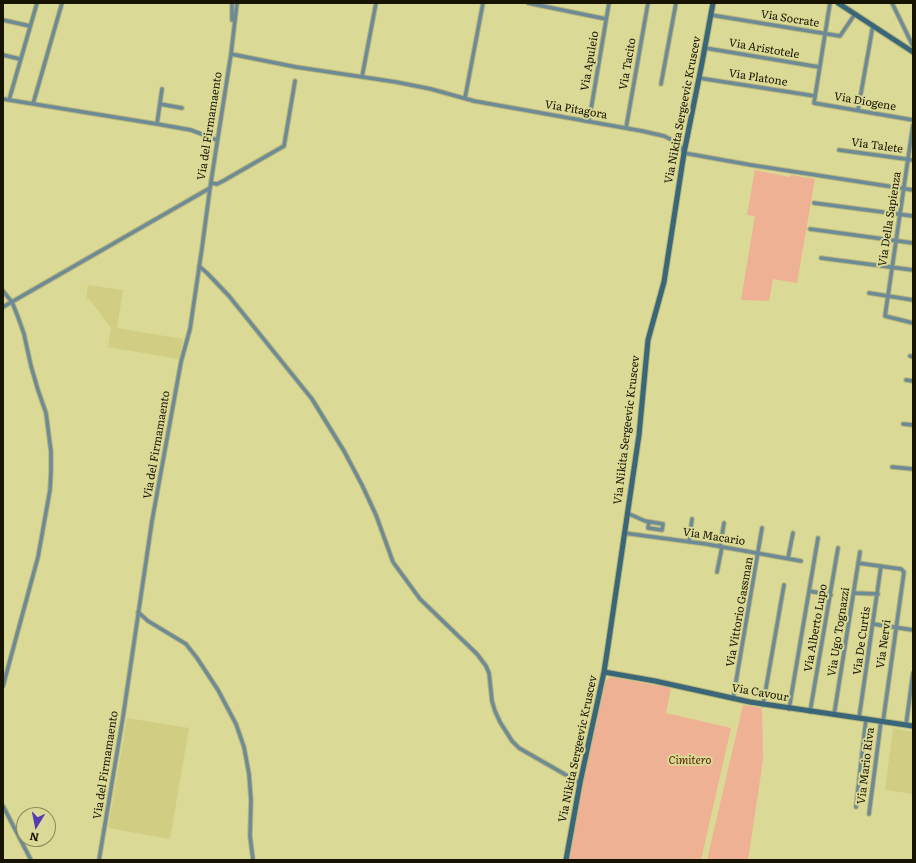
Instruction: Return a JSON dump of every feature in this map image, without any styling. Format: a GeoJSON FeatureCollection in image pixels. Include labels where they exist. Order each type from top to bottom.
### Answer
{"type":"FeatureCollection","features":[{"type":"Feature","properties":{"kind":"main road","name":"Via Nikita Sergeevic Kruscev"},"geometry":{"type":"LineString","coordinates":[[566,860],[580,783],[604,672],[639,435],[648,340],[665,278],[684,153],[713,3]]}},
{"type":"Feature","properties":{"kind":"main road"},"geometry":{"type":"LineString","coordinates":[[838,3],[913,49]]}},
{"type":"Feature","properties":{"kind":"main road","name":"Via Cavour"},"geometry":{"type":"LineString","coordinates":[[604,672],[655,681],[763,705],[913,726]]}},
{"type":"Feature","properties":{"kind":"street"},"geometry":{"type":"LineString","coordinates":[[9,100],[37,3]]}},
{"type":"Feature","properties":{"kind":"street"},"geometry":{"type":"LineString","coordinates":[[33,104],[62,3]]}},
{"type":"Feature","properties":{"kind":"street","name":"Via del Firmamaento"},"geometry":{"type":"LineString","coordinates":[[232,3],[233,33]]}},
{"type":"Feature","properties":{"kind":"street","name":"Via del Firmamaento"},"geometry":{"type":"LineString","coordinates":[[99,860],[123,717],[154,514],[181,362],[190,329],[231,54],[237,3]]}},
{"type":"Feature","properties":{"kind":"street"},"geometry":{"type":"LineString","coordinates":[[362,77],[376,3]]}},
{"type":"Feature","properties":{"kind":"street"},"geometry":{"type":"LineString","coordinates":[[465,98],[483,3]]}},
{"type":"Feature","properties":{"kind":"street"},"geometry":{"type":"LineString","coordinates":[[528,3],[546,5],[606,19]]}},
{"type":"Feature","properties":{"kind":"street","name":"Via Apuleio"},"geometry":{"type":"LineString","coordinates":[[589,121],[609,3]]}},
{"type":"Feature","properties":{"kind":"street","name":"Via Tacito"},"geometry":{"type":"LineString","coordinates":[[626,128],[648,3]]}},
{"type":"Feature","properties":{"kind":"street"},"geometry":{"type":"LineString","coordinates":[[661,84],[676,3]]}},
{"type":"Feature","properties":{"kind":"street"},"geometry":{"type":"LineString","coordinates":[[815,96],[830,3]]}},
{"type":"Feature","properties":{"kind":"street"},"geometry":{"type":"LineString","coordinates":[[892,3],[913,49]]}},
{"type":"Feature","properties":{"kind":"street","name":"Via Socrate"},"geometry":{"type":"LineString","coordinates":[[711,15],[840,36],[855,14]]}},
{"type":"Feature","properties":{"kind":"street"},"geometry":{"type":"LineString","coordinates":[[3,20],[30,26]]}},
{"type":"Feature","properties":{"kind":"street"},"geometry":{"type":"LineString","coordinates":[[858,110],[873,25]]}},
{"type":"Feature","properties":{"kind":"street","name":"Via Aristotele"},"geometry":{"type":"LineString","coordinates":[[705,48],[820,67]]}},
{"type":"Feature","properties":{"kind":"street","name":"Via Pitagora"},"geometry":{"type":"LineString","coordinates":[[231,54],[296,67],[432,89],[465,98],[664,136],[676,142],[682,148],[684,153]]}},
{"type":"Feature","properties":{"kind":"street"},"geometry":{"type":"LineString","coordinates":[[3,55],[20,59]]}},
{"type":"Feature","properties":{"kind":"street","name":"Via Platone"},"geometry":{"type":"LineString","coordinates":[[699,78],[815,96]]}},
{"type":"Feature","properties":{"kind":"street"},"geometry":{"type":"LineString","coordinates":[[211,183],[217,184],[223,181],[284,146],[295,82]]}},
{"type":"Feature","properties":{"kind":"street"},"geometry":{"type":"LineString","coordinates":[[157,124],[162,89]]}},
{"type":"Feature","properties":{"kind":"street","name":"Via Diogene"},"geometry":{"type":"LineString","coordinates":[[815,96],[814,103],[913,120]]}},
{"type":"Feature","properties":{"kind":"street"},"geometry":{"type":"LineString","coordinates":[[3,99],[191,130],[217,140]]}},
{"type":"Feature","properties":{"kind":"street"},"geometry":{"type":"LineString","coordinates":[[160,104],[182,108]]}},
{"type":"Feature","properties":{"kind":"street","name":"Via Della Sapienza"},"geometry":{"type":"LineString","coordinates":[[913,125],[885,316],[913,323]]}},
{"type":"Feature","properties":{"kind":"street","name":"Via Talete"},"geometry":{"type":"LineString","coordinates":[[839,150],[913,160]]}},
{"type":"Feature","properties":{"kind":"street"},"geometry":{"type":"LineString","coordinates":[[684,153],[913,190]]}},
{"type":"Feature","properties":{"kind":"street"},"geometry":{"type":"LineString","coordinates":[[3,307],[210,188]]}},
{"type":"Feature","properties":{"kind":"street"},"geometry":{"type":"LineString","coordinates":[[814,203],[913,216]]}},
{"type":"Feature","properties":{"kind":"street"},"geometry":{"type":"LineString","coordinates":[[810,229],[913,243]]}},
{"type":"Feature","properties":{"kind":"street"},"geometry":{"type":"LineString","coordinates":[[822,258],[913,270]]}},
{"type":"Feature","properties":{"kind":"street"},"geometry":{"type":"LineString","coordinates":[[199,266],[229,296],[312,399],[344,451],[362,485],[376,515],[393,562],[420,599],[477,654],[486,666],[489,673],[492,701],[495,711],[512,741],[519,748],[580,783]]}},
{"type":"Feature","properties":{"kind":"street"},"geometry":{"type":"LineString","coordinates":[[3,291],[12,302],[24,334],[31,366],[46,413],[51,452],[50,490],[38,557],[3,686]]}},
{"type":"Feature","properties":{"kind":"street"},"geometry":{"type":"LineString","coordinates":[[869,293],[913,300]]}},
{"type":"Feature","properties":{"kind":"street"},"geometry":{"type":"LineString","coordinates":[[906,380],[913,381]]}},
{"type":"Feature","properties":{"kind":"street"},"geometry":{"type":"LineString","coordinates":[[903,424],[913,426]]}},
{"type":"Feature","properties":{"kind":"street"},"geometry":{"type":"LineString","coordinates":[[892,467],[913,469]]}},
{"type":"Feature","properties":{"kind":"street"},"geometry":{"type":"LineString","coordinates":[[628,512],[641,520],[663,524],[658,538]]}},
{"type":"Feature","properties":{"kind":"street"},"geometry":{"type":"LineString","coordinates":[[689,542],[692,519]]}},
{"type":"Feature","properties":{"kind":"street"},"geometry":{"type":"LineString","coordinates":[[649,522],[648,528],[660,530]]}},
{"type":"Feature","properties":{"kind":"street"},"geometry":{"type":"LineString","coordinates":[[718,572],[724,523]]}},
{"type":"Feature","properties":{"kind":"street","name":"Via Vittorio Gassman"},"geometry":{"type":"LineString","coordinates":[[733,699],[759,553],[762,528]]}},
{"type":"Feature","properties":{"kind":"street","name":"Via Macario"},"geometry":{"type":"LineString","coordinates":[[624,533],[801,560]]}},
{"type":"Feature","properties":{"kind":"street"},"geometry":{"type":"LineString","coordinates":[[788,558],[793,533]]}},
{"type":"Feature","properties":{"kind":"street"},"geometry":{"type":"LineString","coordinates":[[789,709],[818,538]]}},
{"type":"Feature","properties":{"kind":"street","name":"Via Alberto Lupo"},"geometry":{"type":"LineString","coordinates":[[810,712],[838,548]]}},
{"type":"Feature","properties":{"kind":"street","name":"Via Ugo Tognazzi"},"geometry":{"type":"LineString","coordinates":[[834,715],[860,552]]}},
{"type":"Feature","properties":{"kind":"street"},"geometry":{"type":"LineString","coordinates":[[858,563],[881,566]]}},
{"type":"Feature","properties":{"kind":"street","name":"Via Nervi"},"geometry":{"type":"LineString","coordinates":[[881,566],[901,569],[904,572],[882,722]]}},
{"type":"Feature","properties":{"kind":"street","name":"Via De Curtis"},"geometry":{"type":"LineString","coordinates":[[859,718],[881,566]]}},
{"type":"Feature","properties":{"kind":"street"},"geometry":{"type":"LineString","coordinates":[[763,705],[784,585]]}},
{"type":"Feature","properties":{"kind":"street"},"geometry":{"type":"LineString","coordinates":[[809,591],[831,595]]}},
{"type":"Feature","properties":{"kind":"street"},"geometry":{"type":"LineString","coordinates":[[854,593],[878,594]]}},
{"type":"Feature","properties":{"kind":"street"},"geometry":{"type":"LineString","coordinates":[[138,612],[148,621],[186,644],[218,690],[236,724],[244,747],[250,774],[250,836],[253,860]]}},
{"type":"Feature","properties":{"kind":"street"},"geometry":{"type":"LineString","coordinates":[[873,624],[913,630]]}},
{"type":"Feature","properties":{"kind":"street"},"geometry":{"type":"LineString","coordinates":[[906,725],[913,673]]}},
{"type":"Feature","properties":{"kind":"street"},"geometry":{"type":"LineString","coordinates":[[856,807],[866,719]]}},
{"type":"Feature","properties":{"kind":"street","name":"Via Mario Riva"},"geometry":{"type":"LineString","coordinates":[[869,814],[882,722]]}},
{"type":"Feature","properties":{"kind":"street"},"geometry":{"type":"LineString","coordinates":[[3,806],[31,860]]}},
{"type":"Feature","properties":{"kind":"shaded area"},"geometry":{"type":"Polygon","coordinates":[[[88,285],[123,290],[117,328],[183,339],[179,359],[108,347],[111,328],[90,300],[86,299],[88,285]]]}},
{"type":"Feature","properties":{"kind":"shaded area"},"geometry":{"type":"Polygon","coordinates":[[[127,718],[189,728],[170,839],[108,828],[127,718]]]}},
{"type":"Feature","properties":{"kind":"shaded area"},"geometry":{"type":"Polygon","coordinates":[[[893,728],[913,732],[913,794],[885,790],[893,728]]]}},
{"type":"Feature","properties":{"kind":"green space"},"geometry":{"type":"Polygon","coordinates":[[[755,170],[790,177],[791,175],[815,179],[797,283],[773,279],[769,301],[741,300],[755,216],[747,215],[755,170]]]}},
{"type":"Feature","properties":{"kind":"green space","name":"Cimitero"},"geometry":{"type":"Polygon","coordinates":[[[611,677],[671,688],[666,713],[731,728],[701,860],[569,860],[583,784],[606,680],[611,677]]]}},
{"type":"Feature","properties":{"kind":"green space"},"geometry":{"type":"Polygon","coordinates":[[[743,705],[762,708],[763,760],[748,860],[707,860],[743,705]]]}}]}
